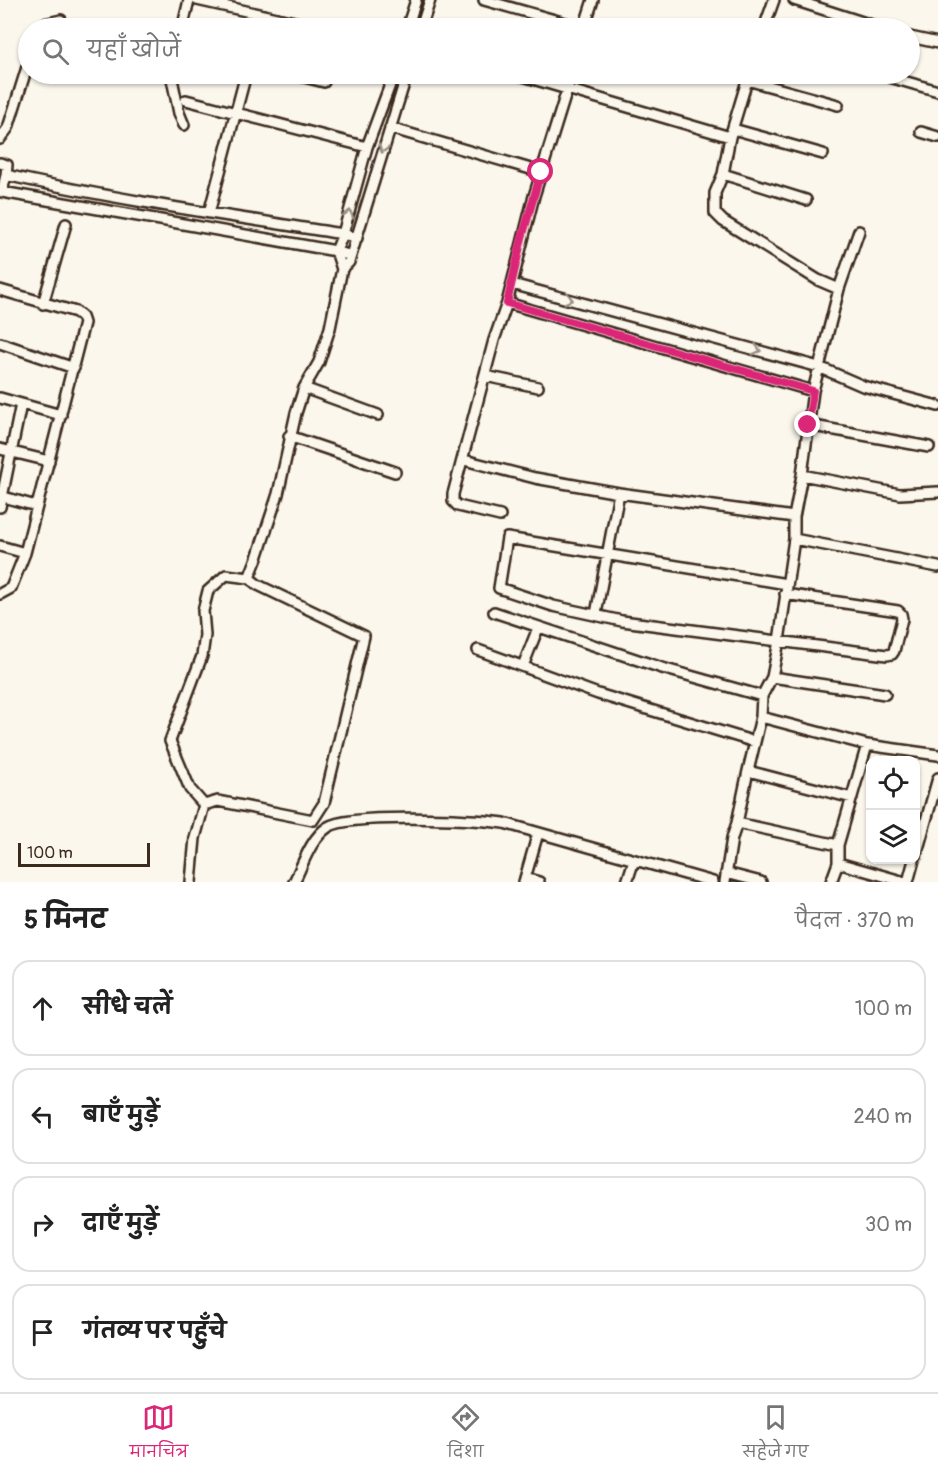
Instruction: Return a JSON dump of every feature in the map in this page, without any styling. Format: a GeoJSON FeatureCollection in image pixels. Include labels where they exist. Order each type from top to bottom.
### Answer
{"type":"FeatureCollection","features":[{"type":"Feature","properties":{"kind":"street"},"geometry":{"type":"LineString","coordinates":[[186,18],[189,0]]}},
{"type":"Feature","properties":{"kind":"street"},"geometry":{"type":"LineString","coordinates":[[197,0],[270,18]]}},
{"type":"Feature","properties":{"kind":"street"},"geometry":{"type":"LineString","coordinates":[[410,18],[416,0]]}},
{"type":"Feature","properties":{"kind":"street"},"geometry":{"type":"LineString","coordinates":[[424,18],[430,0]]}},
{"type":"Feature","properties":{"kind":"street"},"geometry":{"type":"LineString","coordinates":[[484,0],[548,18]]}},
{"type":"Feature","properties":{"kind":"street"},"geometry":{"type":"LineString","coordinates":[[587,18],[593,0]]}},
{"type":"Feature","properties":{"kind":"street"},"geometry":{"type":"LineString","coordinates":[[768,18],[774,0]]}},
{"type":"Feature","properties":{"kind":"street"},"geometry":{"type":"LineString","coordinates":[[794,0],[850,18]]}},
{"type":"Feature","properties":{"kind":"street"},"geometry":{"type":"LineString","coordinates":[[920,40],[938,44]]}},
{"type":"Feature","properties":{"kind":"street"},"geometry":{"type":"LineString","coordinates":[[0,139],[8,128],[22,84]]}},
{"type":"Feature","properties":{"kind":"street"},"geometry":{"type":"LineString","coordinates":[[173,84],[176,103],[184,125]]}},
{"type":"Feature","properties":{"kind":"street"},"geometry":{"type":"LineString","coordinates":[[209,213],[243,84]]}},
{"type":"Feature","properties":{"kind":"street"},"geometry":{"type":"LineString","coordinates":[[249,578],[278,494],[289,436],[304,388],[319,362],[330,328],[342,269],[336,251],[343,234],[367,147],[390,84]]}},
{"type":"Feature","properties":{"kind":"street"},"geometry":{"type":"LineString","coordinates":[[342,269],[350,262],[404,84]]}},
{"type":"Feature","properties":{"kind":"street"},"geometry":{"type":"LineString","coordinates":[[553,84],[731,133],[823,153]]}},
{"type":"Feature","properties":{"kind":"street"},"geometry":{"type":"LineString","coordinates":[[500,516],[458,506],[453,501],[484,376],[512,284],[522,238],[569,84]]}},
{"type":"Feature","properties":{"kind":"street"},"geometry":{"type":"LineString","coordinates":[[746,84],[716,193],[714,213],[723,221],[818,280],[839,289]]}},
{"type":"Feature","properties":{"kind":"street"},"geometry":{"type":"LineString","coordinates":[[770,84],[838,105]]}},
{"type":"Feature","properties":{"kind":"street"},"geometry":{"type":"LineString","coordinates":[[914,84],[938,91]]}},
{"type":"Feature","properties":{"kind":"street"},"geometry":{"type":"LineString","coordinates":[[186,100],[367,147]]}},
{"type":"Feature","properties":{"kind":"street"},"geometry":{"type":"LineString","coordinates":[[390,128],[541,172]]}},
{"type":"Feature","properties":{"kind":"street"},"geometry":{"type":"LineString","coordinates":[[921,132],[938,137]]}},
{"type":"Feature","properties":{"kind":"street"},"geometry":{"type":"LineString","coordinates":[[0,163],[7,165],[2,192],[336,251],[351,256]]}},
{"type":"Feature","properties":{"kind":"street"},"geometry":{"type":"LineString","coordinates":[[723,174],[806,200]]}},
{"type":"Feature","properties":{"kind":"street"},"geometry":{"type":"LineString","coordinates":[[6,175],[120,198],[357,238]]}},
{"type":"Feature","properties":{"kind":"street"},"geometry":{"type":"LineString","coordinates":[[43,304],[66,224]]}},
{"type":"Feature","properties":{"kind":"street"},"geometry":{"type":"LineString","coordinates":[[761,882],[725,878],[732,838],[762,717],[762,696],[772,677],[794,539],[794,517],[813,391],[839,289],[859,231]]}},
{"type":"Feature","properties":{"kind":"street"},"geometry":{"type":"LineString","coordinates":[[512,284],[819,367],[863,386],[938,406]]}},
{"type":"Feature","properties":{"kind":"street"},"geometry":{"type":"LineString","coordinates":[[0,291],[76,312],[82,317],[83,331],[24,553],[11,588],[0,594]]}},
{"type":"Feature","properties":{"kind":"street"},"geometry":{"type":"LineString","coordinates":[[507,303],[813,391]]}},
{"type":"Feature","properties":{"kind":"street"},"geometry":{"type":"LineString","coordinates":[[0,343],[74,368]]}},
{"type":"Feature","properties":{"kind":"street"},"geometry":{"type":"LineString","coordinates":[[484,376],[538,387]]}},
{"type":"Feature","properties":{"kind":"street"},"geometry":{"type":"LineString","coordinates":[[304,388],[378,415]]}},
{"type":"Feature","properties":{"kind":"street"},"geometry":{"type":"LineString","coordinates":[[0,398],[61,415]]}},
{"type":"Feature","properties":{"kind":"street"},"geometry":{"type":"LineString","coordinates":[[0,507],[21,404]]}},
{"type":"Feature","properties":{"kind":"street"},"geometry":{"type":"LineString","coordinates":[[808,425],[929,447]]}},
{"type":"Feature","properties":{"kind":"street"},"geometry":{"type":"LineString","coordinates":[[289,436],[395,472]]}},
{"type":"Feature","properties":{"kind":"street"},"geometry":{"type":"LineString","coordinates":[[0,449],[49,461]]}},
{"type":"Feature","properties":{"kind":"street"},"geometry":{"type":"LineString","coordinates":[[464,460],[535,478],[619,493],[794,517]]}},
{"type":"Feature","properties":{"kind":"street"},"geometry":{"type":"LineString","coordinates":[[802,475],[900,494],[938,492]]}},
{"type":"Feature","properties":{"kind":"street"},"geometry":{"type":"LineString","coordinates":[[596,614],[619,493]]}},
{"type":"Feature","properties":{"kind":"street"},"geometry":{"type":"LineString","coordinates":[[1,496],[36,506]]}},
{"type":"Feature","properties":{"kind":"street"},"geometry":{"type":"LineString","coordinates":[[507,538],[786,589],[898,611],[902,619],[892,654],[622,621],[553,606],[500,588],[507,538]]}},
{"type":"Feature","properties":{"kind":"street"},"geometry":{"type":"LineString","coordinates":[[794,539],[938,567]]}},
{"type":"Feature","properties":{"kind":"street"},"geometry":{"type":"LineString","coordinates":[[0,546],[24,553]]}},
{"type":"Feature","properties":{"kind":"street"},"geometry":{"type":"LineString","coordinates":[[226,574],[249,578],[258,585],[364,636],[324,803],[313,820],[218,801],[204,805],[189,789],[170,741],[202,656],[205,635],[203,611],[208,591],[226,574]]}},
{"type":"Feature","properties":{"kind":"street"},"geometry":{"type":"LineString","coordinates":[[494,612],[662,668],[762,696]]}},
{"type":"Feature","properties":{"kind":"street"},"geometry":{"type":"LineString","coordinates":[[523,666],[538,628]]}},
{"type":"Feature","properties":{"kind":"street"},"geometry":{"type":"LineString","coordinates":[[478,650],[598,694],[755,742]]}},
{"type":"Feature","properties":{"kind":"street"},"geometry":{"type":"LineString","coordinates":[[772,677],[885,694]]}},
{"type":"Feature","properties":{"kind":"street"},"geometry":{"type":"LineString","coordinates":[[762,717],[867,745],[938,755]]}},
{"type":"Feature","properties":{"kind":"street"},"geometry":{"type":"LineString","coordinates":[[831,882],[838,863],[838,845],[867,745]]}},
{"type":"Feature","properties":{"kind":"street"},"geometry":{"type":"LineString","coordinates":[[748,771],[852,798]]}},
{"type":"Feature","properties":{"kind":"street"},"geometry":{"type":"LineString","coordinates":[[920,841],[938,778]]}},
{"type":"Feature","properties":{"kind":"street"},"geometry":{"type":"LineString","coordinates":[[191,882],[195,838],[204,805]]}},
{"type":"Feature","properties":{"kind":"street"},"geometry":{"type":"LineString","coordinates":[[294,882],[314,842],[328,827],[348,820],[474,819],[504,823],[713,882]]}},
{"type":"Feature","properties":{"kind":"street"},"geometry":{"type":"LineString","coordinates":[[737,822],[838,845]]}},
{"type":"Feature","properties":{"kind":"street"},"geometry":{"type":"LineString","coordinates":[[538,833],[524,880],[539,882]]}},
{"type":"Feature","properties":{"kind":"street"},"geometry":{"type":"LineString","coordinates":[[627,882],[634,861]]}},
{"type":"Feature","properties":{"kind":"street"},"geometry":{"type":"LineString","coordinates":[[838,863],[906,882],[913,864]]}},
{"type":"Feature","properties":{"kind":"route"},"geometry":{"type":"LineString","coordinates":[[541,172],[522,238],[507,303],[813,391],[808,425]]}}]}
